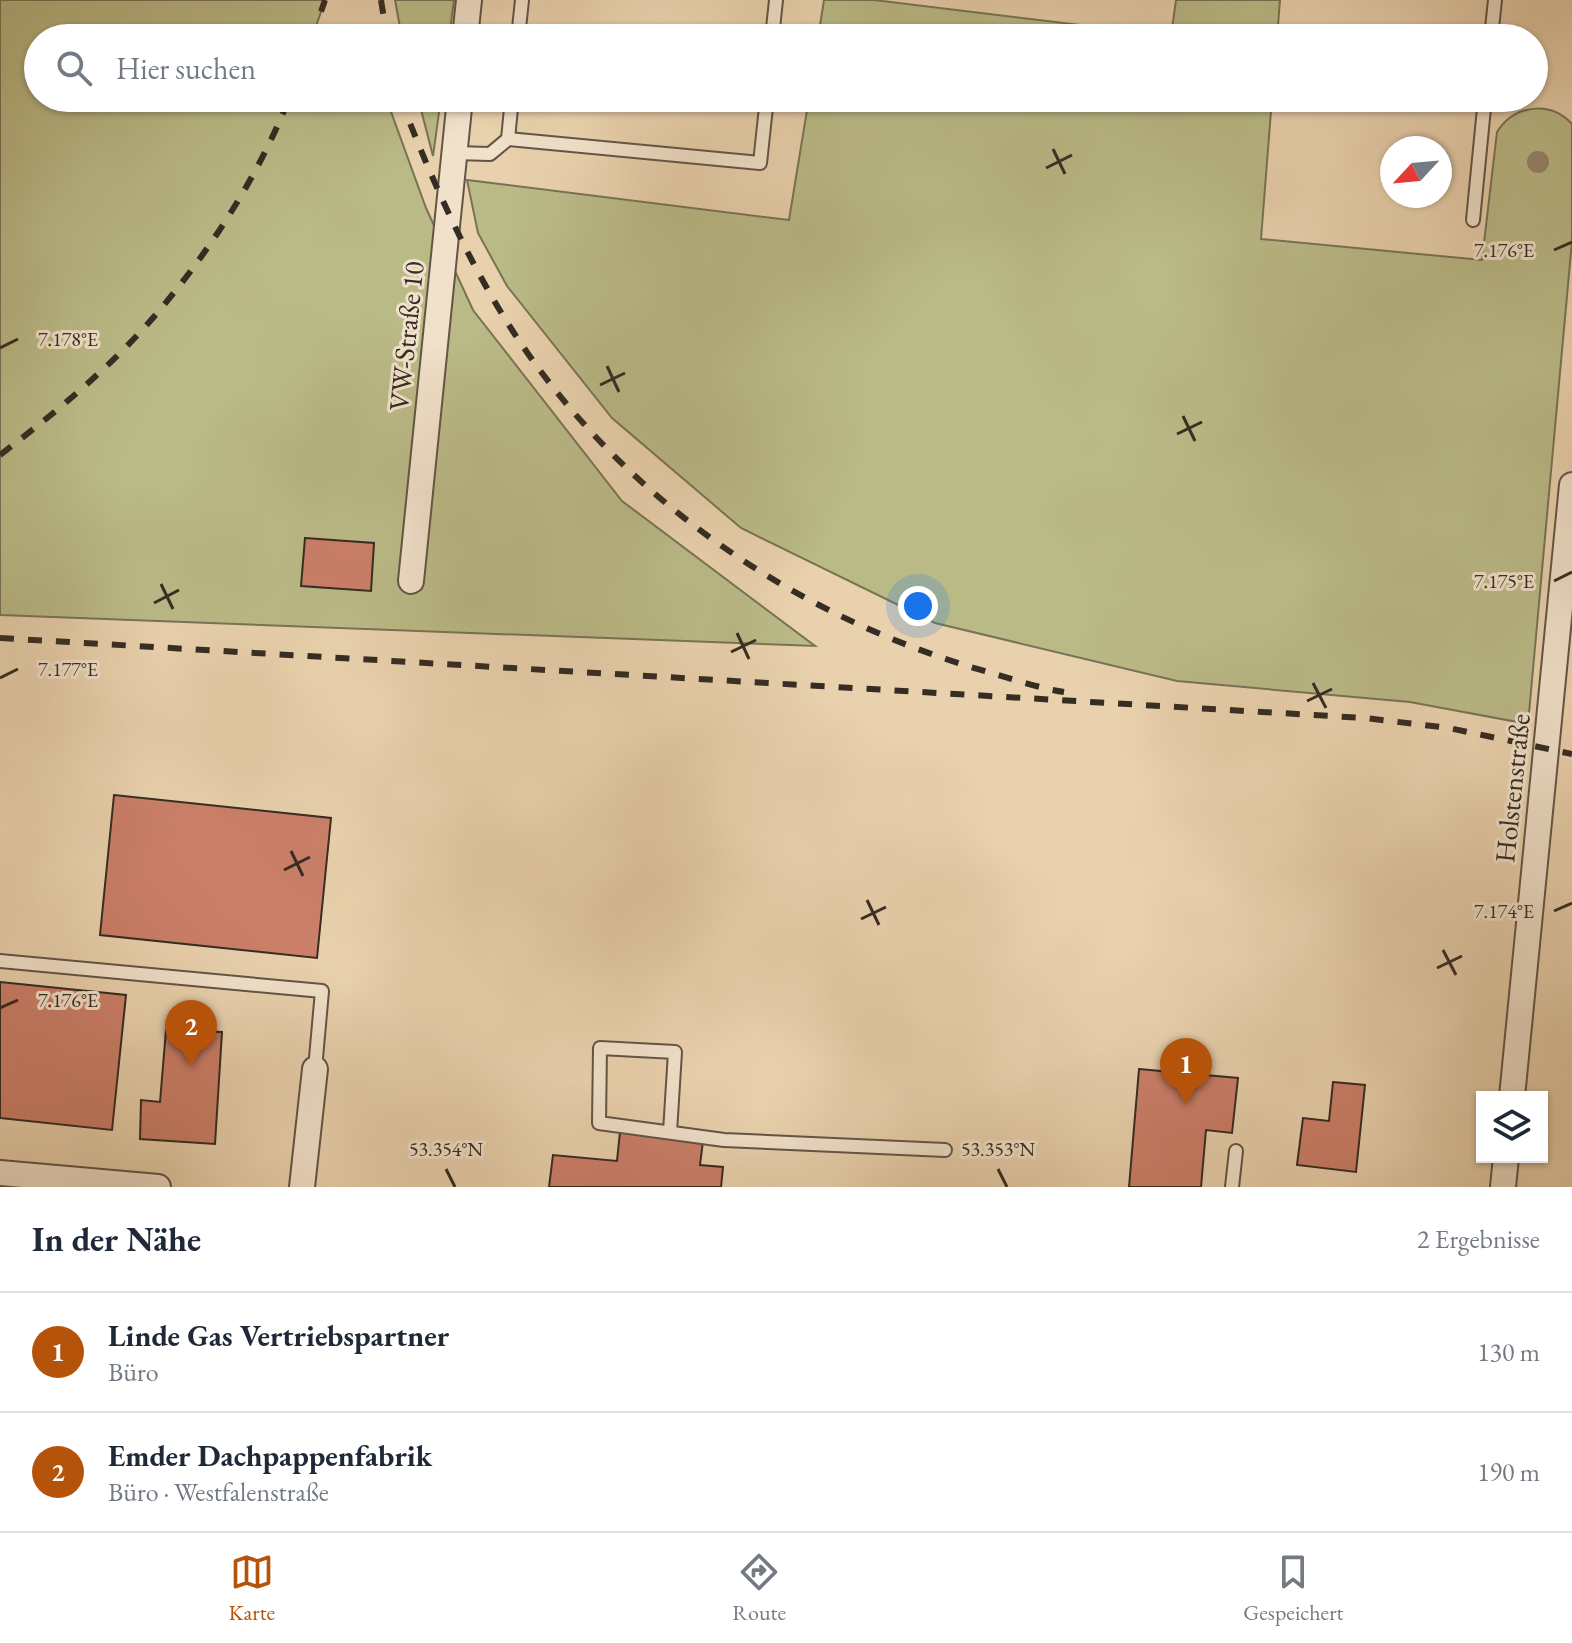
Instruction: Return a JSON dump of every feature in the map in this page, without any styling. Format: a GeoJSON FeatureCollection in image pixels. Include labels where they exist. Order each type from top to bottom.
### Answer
{"type":"FeatureCollection","features":[{"type":"Feature","properties":{"kind":"street"},"geometry":{"type":"LineString","coordinates":[[466,24],[469,0]]}},
{"type":"Feature","properties":{"kind":"street","name":"VW-Straße 10"},"geometry":{"type":"LineString","coordinates":[[411,581],[459,112]]}},
{"type":"Feature","properties":{"kind":"street","name":"Holstenstraße"},"geometry":{"type":"LineString","coordinates":[[1513,1091],[1572,485]]}},
{"type":"Feature","properties":{"kind":"street"},"geometry":{"type":"LineString","coordinates":[[302,1187],[315,1069]]}},
{"type":"Feature","properties":{"kind":"street"},"geometry":{"type":"LineString","coordinates":[[1503,1187],[1505,1163]]}},
{"type":"Feature","properties":{"kind":"street"},"geometry":{"type":"LineString","coordinates":[[0,1173],[158,1187]]}},
{"type":"Feature","properties":{"kind":"lane"},"geometry":{"type":"LineString","coordinates":[[519,24],[522,0]]}},
{"type":"Feature","properties":{"kind":"lane"},"geometry":{"type":"LineString","coordinates":[[773,24],[776,0]]}},
{"type":"Feature","properties":{"kind":"lane"},"geometry":{"type":"LineString","coordinates":[[1492,24],[1495,0]]}},
{"type":"Feature","properties":{"kind":"lane"},"geometry":{"type":"LineString","coordinates":[[455,153],[490,154],[508,139],[511,112]]}},
{"type":"Feature","properties":{"kind":"lane"},"geometry":{"type":"LineString","coordinates":[[508,139],[760,163],[765,112]]}},
{"type":"Feature","properties":{"kind":"lane"},"geometry":{"type":"LineString","coordinates":[[1473,220],[1484,112]]}},
{"type":"Feature","properties":{"kind":"lane"},"geometry":{"type":"LineString","coordinates":[[0,961],[322,991],[315,1069]]}},
{"type":"Feature","properties":{"kind":"lane"},"geometry":{"type":"LineString","coordinates":[[670,1132],[675,1052],[600,1048],[599,1123],[724,1140],[945,1150]]}},
{"type":"Feature","properties":{"kind":"lane"},"geometry":{"type":"LineString","coordinates":[[1232,1187],[1236,1151]]}},
{"type":"Feature","properties":{"kind":"green space"},"geometry":{"type":"Polygon","coordinates":[[[0,0],[325,0],[317,24],[24,24],[24,112],[391,112],[426,208],[473,310],[622,501],[815,646],[0,615],[0,0]]]}},
{"type":"Feature","properties":{"kind":"green space"},"geometry":{"type":"Polygon","coordinates":[[[395,0],[454,0],[451,24],[399,24],[395,0]]]}},
{"type":"Feature","properties":{"kind":"green space"},"geometry":{"type":"Polygon","coordinates":[[[824,0],[874,0],[1072,24],[820,24],[824,0]]]}},
{"type":"Feature","properties":{"kind":"green space"},"geometry":{"type":"Polygon","coordinates":[[[1176,0],[1280,0],[1278,24],[1173,24],[1176,0]]]}},
{"type":"Feature","properties":{"kind":"green space"},"geometry":{"type":"Polygon","coordinates":[[[1548,110],[1563,116],[1572,124],[1572,241],[1528,724],[1410,702],[1177,681],[935,623],[741,528],[612,418],[507,286],[478,233],[467,180],[789,220],[807,112],[1271,112],[1261,239],[1482,260],[1497,132],[1520,112],[1548,110]]]}},
{"type":"Feature","properties":{"kind":"green space"},"geometry":{"type":"Polygon","coordinates":[[[422,112],[439,112],[433,156],[422,112]]]}},
{"type":"Feature","properties":{"kind":"building"},"geometry":{"type":"Polygon","coordinates":[[[305,538],[374,543],[371,591],[301,586],[305,538]]]}},
{"type":"Feature","properties":{"kind":"building"},"geometry":{"type":"Polygon","coordinates":[[[114,795],[331,818],[317,958],[100,935],[114,795]]]}},
{"type":"Feature","properties":{"kind":"building"},"geometry":{"type":"Polygon","coordinates":[[[0,982],[126,995],[112,1130],[0,1118],[0,982]]]}},
{"type":"Feature","properties":{"kind":"building"},"geometry":{"type":"Polygon","coordinates":[[[166,1030],[222,1032],[215,1144],[140,1139],[141,1100],[160,1102],[166,1030]]]}},
{"type":"Feature","properties":{"kind":"building"},"geometry":{"type":"Polygon","coordinates":[[[1139,1069],[1238,1078],[1232,1133],[1206,1130],[1201,1187],[1129,1187],[1139,1069]]]}},
{"type":"Feature","properties":{"kind":"building"},"geometry":{"type":"Polygon","coordinates":[[[1333,1082],[1365,1085],[1356,1172],[1297,1165],[1303,1118],[1329,1121],[1333,1082]]]}},
{"type":"Feature","properties":{"kind":"building"},"geometry":{"type":"Polygon","coordinates":[[[620,1132],[703,1141],[700,1165],[723,1167],[721,1187],[549,1187],[553,1155],[617,1161],[620,1132]]]}},
{"type":"Feature","properties":{"kind":"railway"},"geometry":{"type":"LineString","coordinates":[[317,24],[325,0]]}},
{"type":"Feature","properties":{"kind":"railway"},"geometry":{"type":"LineString","coordinates":[[381,0],[385,24]]}},
{"type":"Feature","properties":{"kind":"railway"},"geometry":{"type":"LineString","coordinates":[[0,455],[99,373],[156,315],[233,209],[283,112]]}},
{"type":"Feature","properties":{"kind":"railway"},"geometry":{"type":"LineString","coordinates":[[406,112],[474,265],[531,358],[575,414],[623,465],[676,512],[733,554],[793,591],[856,623],[921,650],[1064,692]]}},
{"type":"Feature","properties":{"kind":"railway"},"geometry":{"type":"LineString","coordinates":[[0,638],[1365,718],[1449,728],[1572,754]]}},
{"type":"Feature","properties":{"kind":"place","name":"Emder Dachpappenfabrik"},"geometry":{"type":"Point","coordinates":[191,1066]}},
{"type":"Feature","properties":{"kind":"place","name":"Linde Gas Vertriebspartner"},"geometry":{"type":"Point","coordinates":[1186,1104]}}]}
